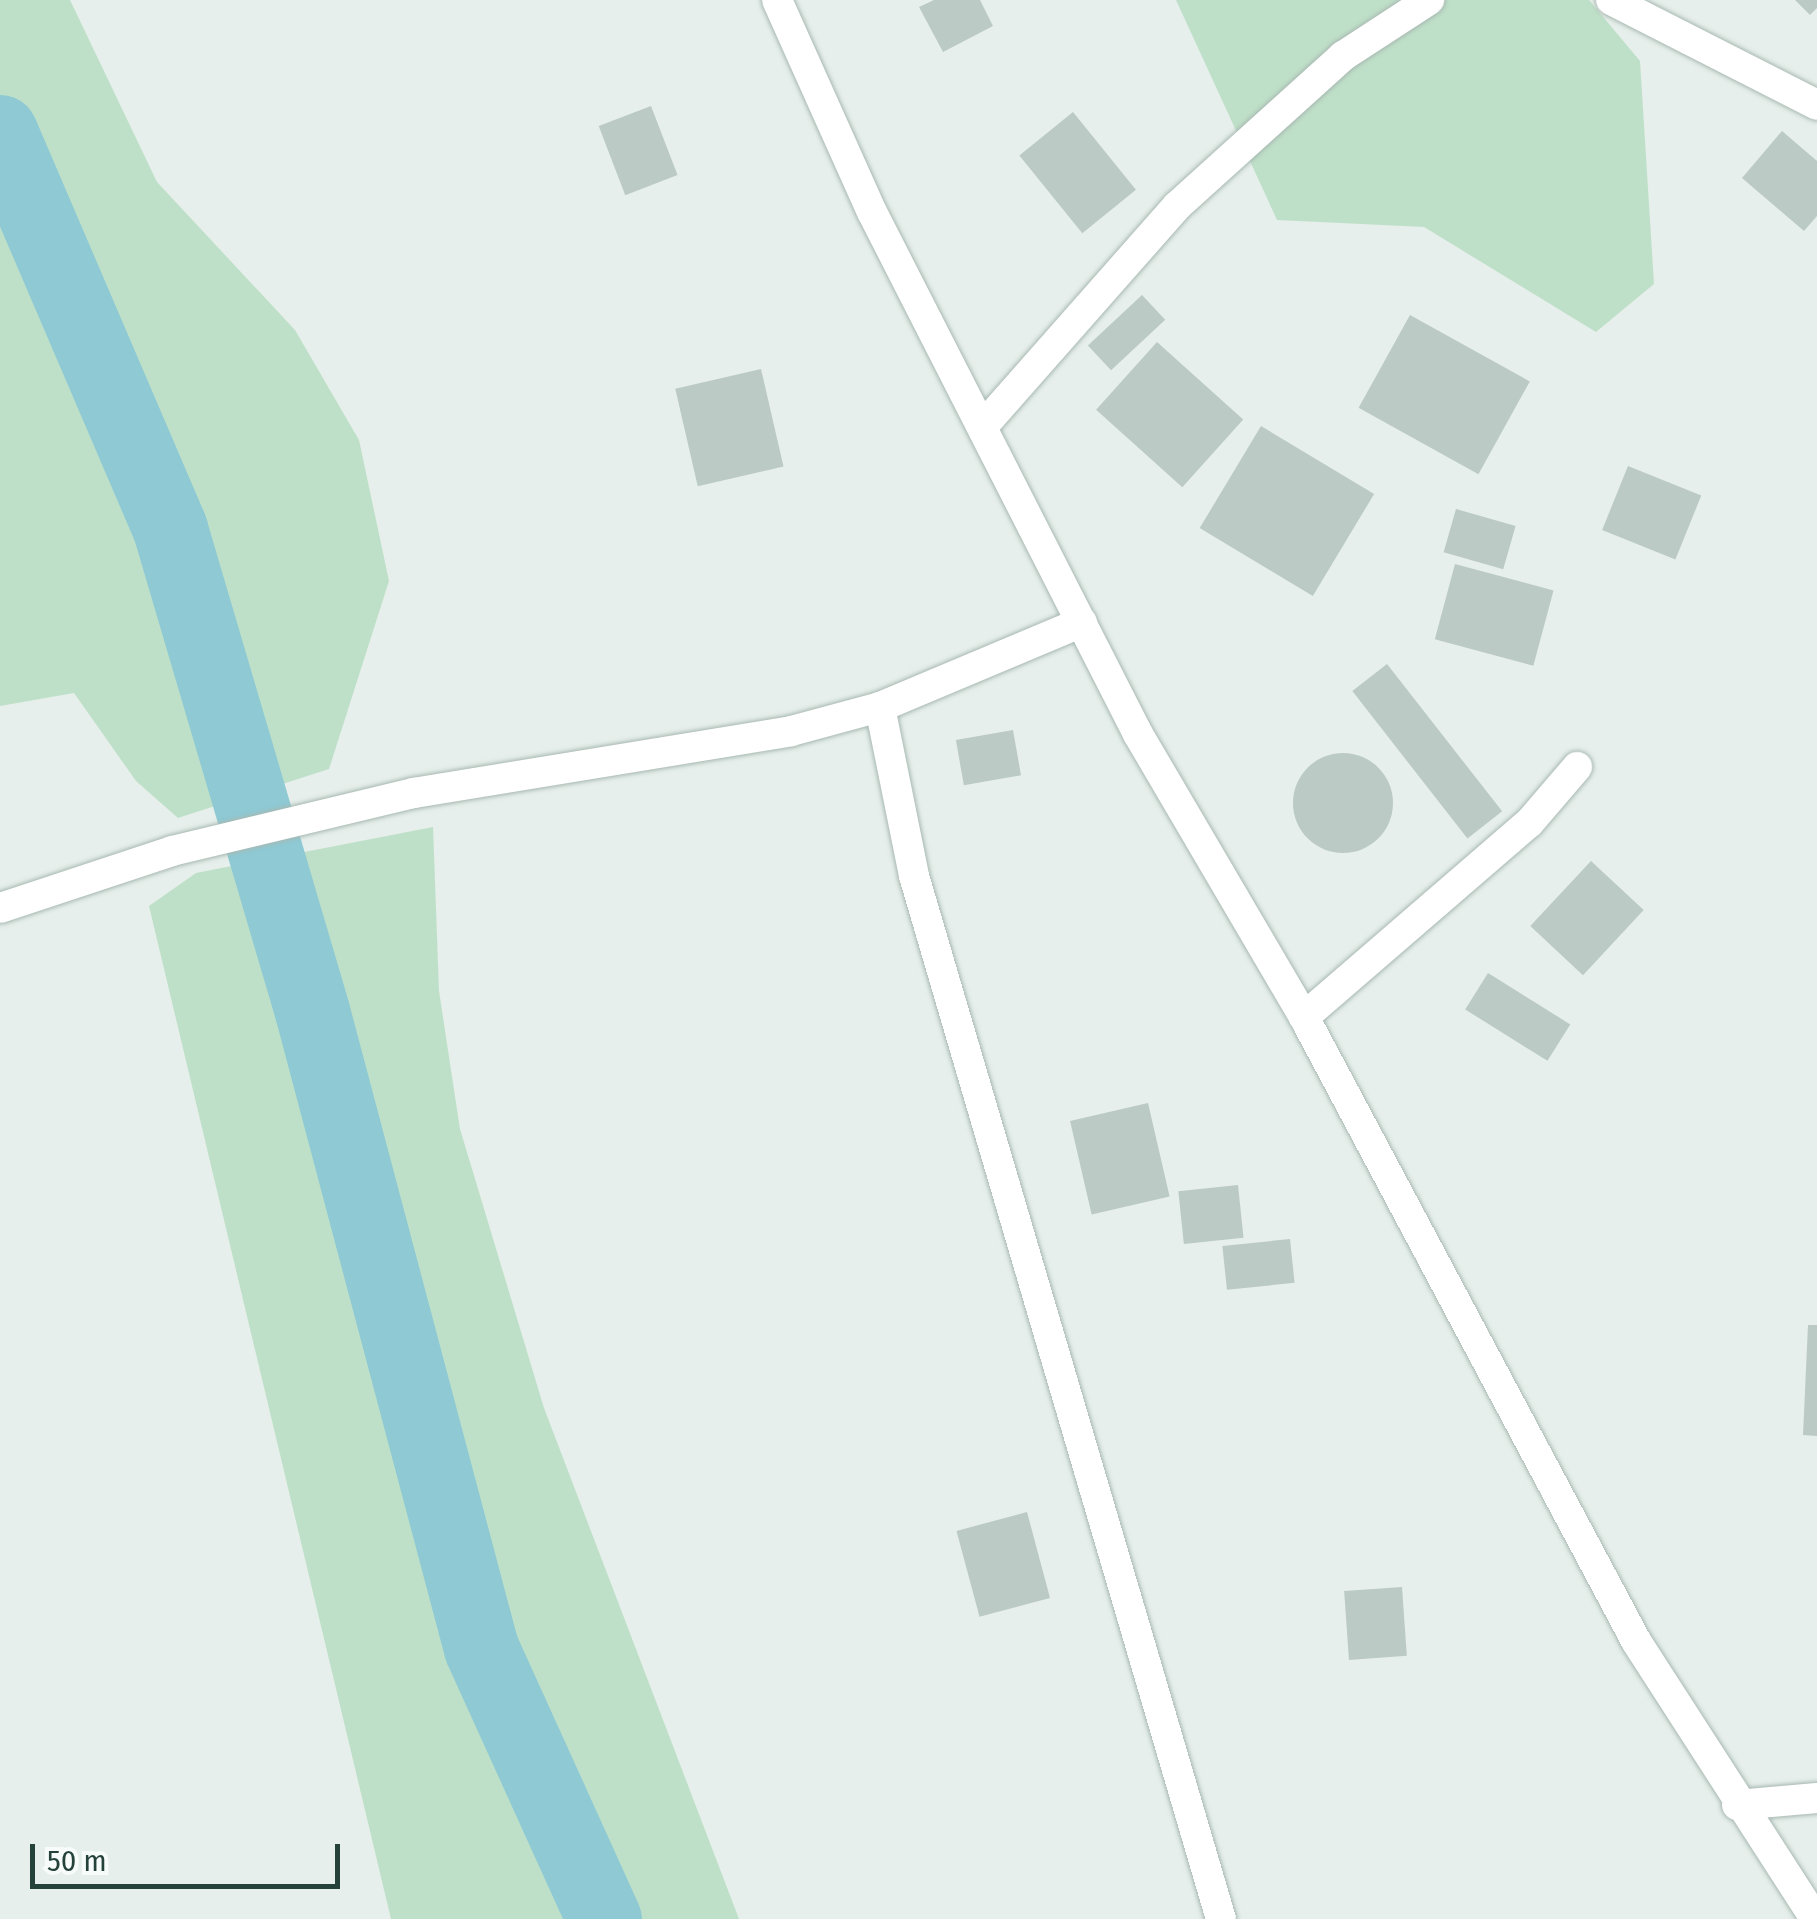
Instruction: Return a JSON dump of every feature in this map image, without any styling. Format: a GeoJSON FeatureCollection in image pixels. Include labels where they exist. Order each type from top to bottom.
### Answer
{"type":"FeatureCollection","features":[{"type":"Feature","properties":{"kind":"street"},"geometry":{"type":"LineString","coordinates":[[777,0],[1082,622],[1304,1017],[1636,1641],[1738,1806],[1815,1919]]}},
{"type":"Feature","properties":{"kind":"street"},"geometry":{"type":"LineString","coordinates":[[984,426],[1178,206],[1344,56],[1429,0]]}},
{"type":"Feature","properties":{"kind":"street"},"geometry":{"type":"LineString","coordinates":[[1611,0],[1817,106]]}},
{"type":"Feature","properties":{"kind":"street"},"geometry":{"type":"LineString","coordinates":[[0,908],[172,851],[414,793],[632,760],[880,706],[1082,622]]}},
{"type":"Feature","properties":{"kind":"street"},"geometry":{"type":"LineString","coordinates":[[880,706],[914,876],[1221,1919]]}},
{"type":"Feature","properties":{"kind":"street"},"geometry":{"type":"LineString","coordinates":[[1304,1017],[1529,823],[1577,767]]}},
{"type":"Feature","properties":{"kind":"street"},"geometry":{"type":"LineString","coordinates":[[1738,1806],[1817,1798]]}},
{"type":"Feature","properties":{"kind":"green space"},"geometry":{"type":"Polygon","coordinates":[[[0,0],[70,0],[157,182],[295,330],[359,440],[389,581],[329,769],[178,818],[136,781],[74,693],[0,706],[0,0]]]}},
{"type":"Feature","properties":{"kind":"green space"},"geometry":{"type":"Polygon","coordinates":[[[1176,0],[1589,0],[1640,61],[1654,284],[1596,332],[1424,227],[1277,220],[1176,0]]]}},
{"type":"Feature","properties":{"kind":"green space"},"geometry":{"type":"Polygon","coordinates":[[[433,827],[439,991],[460,1129],[544,1408],[739,1919],[391,1919],[149,906],[196,873],[433,827]]]}},
{"type":"Feature","properties":{"kind":"building"},"geometry":{"type":"Polygon","coordinates":[[[934,0],[980,0],[993,26],[943,52],[919,7],[934,0]]]}},
{"type":"Feature","properties":{"kind":"building"},"geometry":{"type":"Polygon","coordinates":[[[1795,0],[1817,0],[1817,8],[1810,15],[1795,0]]]}},
{"type":"Feature","properties":{"kind":"building"},"geometry":{"type":"Polygon","coordinates":[[[651,106],[678,175],[625,195],[599,126],[651,106]]]}},
{"type":"Feature","properties":{"kind":"building"},"geometry":{"type":"Polygon","coordinates":[[[1073,112],[1136,190],[1082,233],[1019,155],[1073,112]]]}},
{"type":"Feature","properties":{"kind":"building"},"geometry":{"type":"Polygon","coordinates":[[[1782,131],[1817,161],[1817,216],[1804,231],[1742,178],[1782,131]]]}},
{"type":"Feature","properties":{"kind":"building"},"geometry":{"type":"Polygon","coordinates":[[[1142,295],[1165,320],[1111,370],[1088,345],[1142,295]]]}},
{"type":"Feature","properties":{"kind":"building"},"geometry":{"type":"Polygon","coordinates":[[[1410,315],[1530,381],[1478,474],[1359,408],[1410,315]]]}},
{"type":"Feature","properties":{"kind":"building"},"geometry":{"type":"Polygon","coordinates":[[[1157,342],[1243,420],[1182,487],[1096,410],[1157,342]]]}},
{"type":"Feature","properties":{"kind":"building"},"geometry":{"type":"Polygon","coordinates":[[[761,369],[783,466],[698,486],[675,389],[761,369]]]}},
{"type":"Feature","properties":{"kind":"building"},"geometry":{"type":"Polygon","coordinates":[[[1261,426],[1374,494],[1313,596],[1200,528],[1261,426]]]}},
{"type":"Feature","properties":{"kind":"building"},"geometry":{"type":"Polygon","coordinates":[[[1628,466],[1701,496],[1675,560],[1602,530],[1628,466]]]}},
{"type":"Feature","properties":{"kind":"building"},"geometry":{"type":"Polygon","coordinates":[[[1456,509],[1516,526],[1503,569],[1444,552],[1456,509]]]}},
{"type":"Feature","properties":{"kind":"building"},"geometry":{"type":"Polygon","coordinates":[[[1455,564],[1554,590],[1533,666],[1435,639],[1455,564]]]}},
{"type":"Feature","properties":{"kind":"building"},"geometry":{"type":"Polygon","coordinates":[[[1387,664],[1502,811],[1467,838],[1352,691],[1387,664]]]}},
{"type":"Feature","properties":{"kind":"building"},"geometry":{"type":"Polygon","coordinates":[[[1013,730],[1021,775],[964,785],[956,740],[1013,730]]]}},
{"type":"Feature","properties":{"kind":"building"},"geometry":{"type":"Polygon","coordinates":[[[1343,753],[1362,756],[1379,767],[1390,784],[1390,822],[1379,839],[1362,850],[1343,853],[1324,850],[1307,839],[1296,822],[1293,803],[1296,784],[1307,767],[1324,756],[1343,753]]]}},
{"type":"Feature","properties":{"kind":"building"},"geometry":{"type":"Polygon","coordinates":[[[1591,861],[1644,910],[1583,975],[1530,926],[1591,861]]]}},
{"type":"Feature","properties":{"kind":"building"},"geometry":{"type":"Polygon","coordinates":[[[1488,973],[1570,1024],[1547,1061],[1465,1009],[1488,973]]]}},
{"type":"Feature","properties":{"kind":"building"},"geometry":{"type":"Polygon","coordinates":[[[1148,1103],[1170,1197],[1092,1215],[1070,1121],[1148,1103]]]}},
{"type":"Feature","properties":{"kind":"building"},"geometry":{"type":"Polygon","coordinates":[[[1238,1185],[1244,1238],[1184,1244],[1178,1191],[1238,1185]]]}},
{"type":"Feature","properties":{"kind":"building"},"geometry":{"type":"Polygon","coordinates":[[[1290,1239],[1295,1283],[1227,1290],[1222,1246],[1290,1239]]]}},
{"type":"Feature","properties":{"kind":"building"},"geometry":{"type":"Polygon","coordinates":[[[1808,1325],[1817,1325],[1817,1436],[1803,1435],[1808,1325]]]}},
{"type":"Feature","properties":{"kind":"building"},"geometry":{"type":"Polygon","coordinates":[[[1027,1512],[1050,1598],[980,1617],[956,1531],[1027,1512]]]}},
{"type":"Feature","properties":{"kind":"building"},"geometry":{"type":"Polygon","coordinates":[[[1402,1587],[1407,1656],[1349,1660],[1344,1591],[1402,1587]]]}},
{"type":"Feature","properties":{"kind":"waterway"},"geometry":{"type":"LineString","coordinates":[[0,132],[170,529],[312,1011],[481,1648],[604,1919]]}}]}
